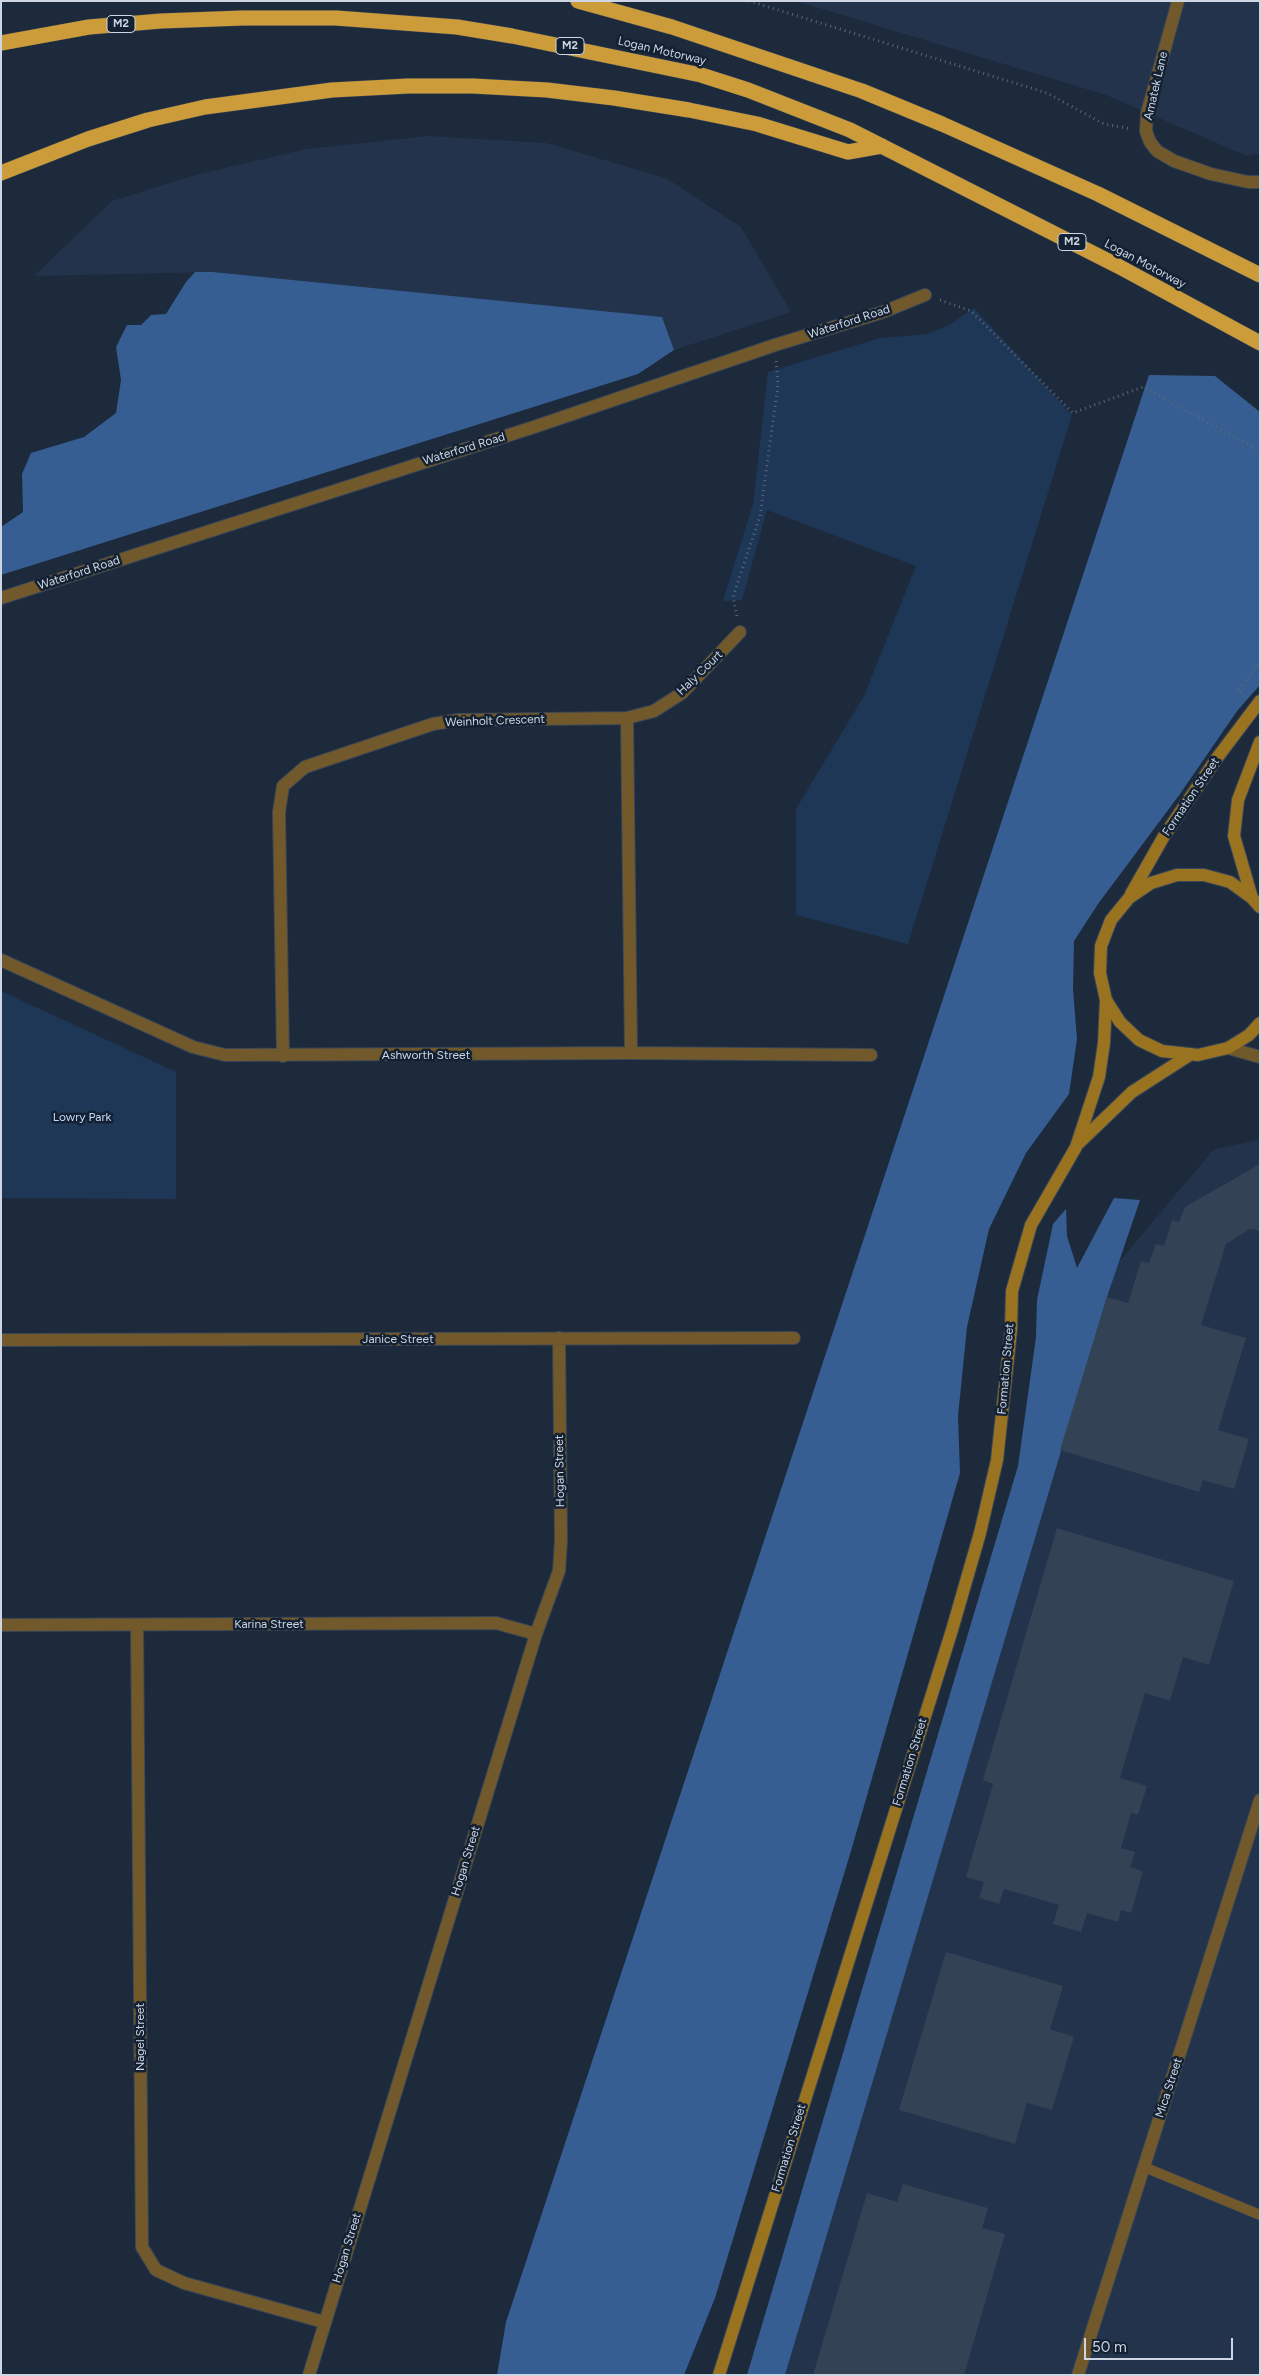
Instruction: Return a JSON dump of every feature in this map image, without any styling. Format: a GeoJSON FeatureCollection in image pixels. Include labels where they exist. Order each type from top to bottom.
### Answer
{"type":"FeatureCollection","features":[{"type":"Feature","properties":{"kind":"highway","name":"Logan Motorway"},"geometry":{"type":"LineString","coordinates":[[578,1],[672,27],[862,91],[942,124],[1098,194],[1260,275]]}},
{"type":"Feature","properties":{"kind":"highway","name":"Logan Motorway"},"geometry":{"type":"LineString","coordinates":[[1,42],[89,27],[243,18],[336,18],[458,27],[578,48],[701,75],[801,109],[882,146],[1110,262],[1260,343]]}},
{"type":"Feature","properties":{"kind":"highway"},"geometry":{"type":"LineString","coordinates":[[1,174],[88,139],[148,120],[205,107],[332,90],[408,86],[473,86],[547,90],[614,98],[689,110],[757,124],[848,152],[882,146]]}},
{"type":"Feature","properties":{"kind":"main road","name":"Formation Street"},"geometry":{"type":"LineString","coordinates":[[1129,898],[1164,836],[1258,703]]}},
{"type":"Feature","properties":{"kind":"main road"},"geometry":{"type":"LineString","coordinates":[[1256,902],[1234,836],[1238,800],[1260,742]]}},
{"type":"Feature","properties":{"kind":"main road"},"geometry":{"type":"LineString","coordinates":[[1256,902],[1230,882],[1204,874],[1177,875],[1151,883],[1129,898],[1111,920],[1101,946],[1100,973],[1106,1000],[1120,1022],[1139,1040],[1162,1051],[1188,1056],[1228,1048],[1249,1035],[1260,1023]]}},
{"type":"Feature","properties":{"kind":"main road","name":"Formation Street"},"geometry":{"type":"LineString","coordinates":[[719,2375],[952,1630],[980,1533],[996,1460],[1011,1330],[1014,1282],[1031,1225],[1076,1147],[1099,1077],[1104,1043],[1106,1000]]}},
{"type":"Feature","properties":{"kind":"main road","name":"Formation Street"},"geometry":{"type":"LineString","coordinates":[[1076,1147],[1132,1092],[1188,1056]]}},
{"type":"Feature","properties":{"kind":"street","name":"Amatek Lane"},"geometry":{"type":"LineString","coordinates":[[1178,1],[1147,113],[1146,131],[1150,142],[1157,150],[1174,161],[1211,174],[1248,182],[1260,182]]}},
{"type":"Feature","properties":{"kind":"street","name":"Waterford Road"},"geometry":{"type":"LineString","coordinates":[[1,598],[534,427],[775,345],[883,312],[925,295]]}},
{"type":"Feature","properties":{"kind":"street","name":"Haly Court"},"geometry":{"type":"LineString","coordinates":[[627,718],[654,710],[682,693],[740,632]]}},
{"type":"Feature","properties":{"kind":"street"},"geometry":{"type":"LineString","coordinates":[[627,718],[631,1053]]}},
{"type":"Feature","properties":{"kind":"street","name":"Weinholt Crescent"},"geometry":{"type":"LineString","coordinates":[[283,1056],[279,812],[283,786],[305,767],[433,724],[458,720],[627,718]]}},
{"type":"Feature","properties":{"kind":"street","name":"Ashworth Street"},"geometry":{"type":"LineString","coordinates":[[1,960],[193,1047],[225,1056],[631,1053],[871,1055]]}},
{"type":"Feature","properties":{"kind":"street"},"geometry":{"type":"LineString","coordinates":[[1228,1048],[1260,1057]]}},
{"type":"Feature","properties":{"kind":"street","name":"Hogan Street"},"geometry":{"type":"LineString","coordinates":[[309,2375],[536,1634],[558,1571],[561,1540],[559,1338]]}},
{"type":"Feature","properties":{"kind":"street","name":"Janice Street"},"geometry":{"type":"LineString","coordinates":[[1,1340],[794,1338]]}},
{"type":"Feature","properties":{"kind":"street","name":"Karina Street"},"geometry":{"type":"LineString","coordinates":[[1,1625],[496,1623],[536,1634]]}},
{"type":"Feature","properties":{"kind":"street","name":"Nagel Street"},"geometry":{"type":"LineString","coordinates":[[137,1625],[142,2247],[156,2270],[184,2283],[324,2322]]}},
{"type":"Feature","properties":{"kind":"street","name":"Mica Street"},"geometry":{"type":"LineString","coordinates":[[1078,2375],[1257,1818],[1260,1800]]}},
{"type":"Feature","properties":{"kind":"lane"},"geometry":{"type":"LineString","coordinates":[[1144,2167],[1260,2215]]}},
{"type":"Feature","properties":{"kind":"path"},"geometry":{"type":"LineString","coordinates":[[749,1],[1047,92],[1104,124],[1146,131]]}},
{"type":"Feature","properties":{"kind":"path"},"geometry":{"type":"LineString","coordinates":[[925,295],[971,311],[1073,413],[1143,387],[1260,451]]}},
{"type":"Feature","properties":{"kind":"path"},"geometry":{"type":"LineString","coordinates":[[740,632],[733,597],[760,516],[778,385],[775,345]]}},
{"type":"Feature","properties":{"kind":"path"},"geometry":{"type":"LineString","coordinates":[[1258,703],[1238,690],[1260,662]]}},
{"type":"Feature","properties":{"kind":"shaded area"},"geometry":{"type":"Polygon","coordinates":[[[796,1],[1260,1],[1260,153],[1247,156],[1106,95],[796,1]]]}},
{"type":"Feature","properties":{"kind":"shaded area"},"geometry":{"type":"Polygon","coordinates":[[[429,136],[546,143],[666,178],[741,227],[791,312],[674,350],[662,317],[213,272],[34,276],[112,201],[195,175],[306,149],[429,136]]]}},
{"type":"Feature","properties":{"kind":"shaded area"},"geometry":{"type":"Polygon","coordinates":[[[195,272],[213,272],[662,317],[674,350],[638,374],[1,575],[1,527],[23,512],[22,474],[31,453],[84,437],[116,413],[121,380],[116,347],[127,325],[141,325],[151,315],[166,314],[186,282],[195,272]]]}},
{"type":"Feature","properties":{"kind":"shaded area"},"geometry":{"type":"Polygon","coordinates":[[[1149,375],[1215,376],[1260,412],[1260,685],[1237,711],[1180,794],[1098,904],[1074,941],[1073,989],[1077,1039],[1069,1094],[1026,1153],[989,1229],[967,1327],[958,1416],[960,1473],[851,1851],[715,2298],[684,2375],[497,2375],[506,2322],[1149,375]]]}},
{"type":"Feature","properties":{"kind":"shaded area"},"geometry":{"type":"Polygon","coordinates":[[[1260,1140],[1260,2375],[785,2375],[1060,1450],[1118,1263],[1214,1149],[1260,1140]]]}},
{"type":"Feature","properties":{"kind":"shaded area"},"geometry":{"type":"Polygon","coordinates":[[[1114,1198],[1140,1200],[1107,1297],[785,2375],[747,2375],[1018,1466],[1036,1337],[1037,1300],[1053,1224],[1066,1209],[1067,1236],[1077,1268],[1114,1198]]]}},
{"type":"Feature","properties":{"kind":"green space"},"geometry":{"type":"Polygon","coordinates":[[[974,308],[1072,415],[908,944],[796,915],[796,809],[864,696],[916,566],[767,510],[742,600],[723,601],[753,504],[768,372],[880,338],[928,334],[951,324],[974,308]]]}},
{"type":"Feature","properties":{"kind":"green space","name":"Lowry Park"},"geometry":{"type":"Polygon","coordinates":[[[1,991],[176,1072],[176,1199],[1,1198],[1,991]]]}},
{"type":"Feature","properties":{"kind":"building"},"geometry":{"type":"Polygon","coordinates":[[[1260,1164],[1260,1231],[1250,1229],[1226,1244],[1201,1325],[1246,1338],[1218,1430],[1249,1439],[1234,1489],[1203,1480],[1199,1492],[1060,1450],[1107,1297],[1128,1303],[1141,1261],[1149,1263],[1156,1244],[1164,1246],[1172,1220],[1179,1222],[1185,1207],[1260,1164]]]}},
{"type":"Feature","properties":{"kind":"building"},"geometry":{"type":"Polygon","coordinates":[[[1057,1528],[1234,1581],[1209,1665],[1183,1657],[1170,1701],[1145,1693],[1120,1778],[1147,1786],[1138,1815],[1131,1813],[1121,1848],[1135,1852],[1130,1867],[1143,1871],[1131,1913],[1121,1910],[1118,1922],[1087,1913],[1081,1932],[1053,1924],[1059,1905],[1004,1889],[999,1904],[979,1898],[984,1882],[966,1877],[993,1784],[983,1780],[1057,1528]]]}},
{"type":"Feature","properties":{"kind":"building"},"geometry":{"type":"Polygon","coordinates":[[[946,1952],[1063,1986],[1050,2029],[1074,2037],[1052,2110],[1027,2103],[1015,2144],[899,2110],[946,1952]]]}},
{"type":"Feature","properties":{"kind":"building"},"geometry":{"type":"Polygon","coordinates":[[[903,2184],[988,2208],[982,2228],[1005,2234],[964,2375],[813,2375],[867,2193],[897,2202],[903,2184]]]}}]}
